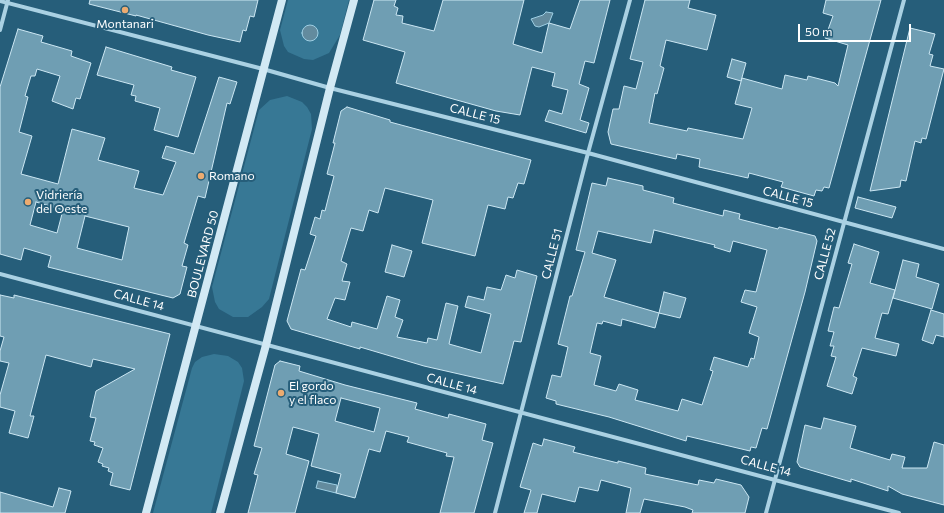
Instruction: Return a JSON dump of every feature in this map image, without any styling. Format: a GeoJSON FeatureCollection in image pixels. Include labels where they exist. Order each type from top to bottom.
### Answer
{"type":"FeatureCollection","features":[{"type":"Feature","properties":{"kind":"main road","name":"BOULEVARD 50"},"geometry":{"type":"LineString","coordinates":[[146,513],[282,0]]}},
{"type":"Feature","properties":{"kind":"main road"},"geometry":{"type":"LineString","coordinates":[[220,513],[266,345],[330,88],[354,0]]}},
{"type":"Feature","properties":{"kind":"street","name":"CALLE 51"},"geometry":{"type":"LineString","coordinates":[[495,513],[588,153],[630,0]]}},
{"type":"Feature","properties":{"kind":"street","name":"CALLE 52"},"geometry":{"type":"LineString","coordinates":[[766,513],[904,0]]}},
{"type":"Feature","properties":{"kind":"street","name":"CALLE 15"},"geometry":{"type":"LineString","coordinates":[[0,1],[263,69],[330,88],[588,153],[944,249]]}},
{"type":"Feature","properties":{"kind":"street"},"geometry":{"type":"LineString","coordinates":[[0,30],[8,2]]}},
{"type":"Feature","properties":{"kind":"street","name":"CALLE 14"},"geometry":{"type":"LineString","coordinates":[[0,274],[899,513]]}},
{"type":"Feature","properties":{"kind":"shaded area"},"geometry":{"type":"Polygon","coordinates":[[[288,0],[349,0],[340,35],[329,53],[313,60],[304,59],[288,52],[284,46],[280,30],[288,0]]]}},
{"type":"Feature","properties":{"kind":"shaded area"},"geometry":{"type":"Polygon","coordinates":[[[546,12],[553,13],[549,23],[539,27],[535,26],[531,19],[543,15],[546,12]]]}},
{"type":"Feature","properties":{"kind":"shaded area"},"geometry":{"type":"Polygon","coordinates":[[[307,25],[313,25],[318,30],[316,39],[313,41],[307,41],[302,36],[302,30],[307,25]]]}},
{"type":"Feature","properties":{"kind":"shaded area"},"geometry":{"type":"Polygon","coordinates":[[[287,96],[302,102],[307,107],[311,114],[312,129],[269,299],[262,307],[248,317],[233,317],[219,309],[215,302],[212,287],[259,110],[270,100],[287,96]]]}},
{"type":"Feature","properties":{"kind":"shaded area"},"geometry":{"type":"Polygon","coordinates":[[[214,354],[228,356],[238,362],[242,368],[244,381],[211,513],[153,513],[192,368],[195,362],[202,357],[214,354]]]}},
{"type":"Feature","properties":{"kind":"shaded area"},"geometry":{"type":"Polygon","coordinates":[[[318,481],[337,485],[336,493],[316,488],[318,481]]]}},
{"type":"Feature","properties":{"kind":"building"},"geometry":{"type":"Polygon","coordinates":[[[90,0],[258,0],[254,17],[250,16],[246,31],[243,30],[240,42],[89,4],[90,0]]]}},
{"type":"Feature","properties":{"kind":"building"},"geometry":{"type":"Polygon","coordinates":[[[374,0],[396,0],[394,6],[398,8],[396,15],[403,16],[402,23],[434,31],[443,0],[524,0],[513,44],[542,53],[549,23],[570,29],[580,0],[610,0],[594,63],[585,61],[579,84],[589,88],[580,120],[589,123],[586,133],[545,121],[549,110],[562,114],[568,90],[552,86],[555,73],[532,67],[520,115],[496,111],[396,83],[405,52],[363,40],[374,0]]]}},
{"type":"Feature","properties":{"kind":"building"},"geometry":{"type":"Polygon","coordinates":[[[645,0],[690,0],[688,8],[716,15],[707,50],[666,40],[660,66],[664,68],[657,94],[655,93],[649,123],[687,131],[688,128],[743,139],[752,108],[735,104],[742,78],[782,89],[785,75],[807,80],[808,76],[835,83],[838,86],[848,45],[825,38],[833,16],[823,13],[826,0],[881,0],[829,188],[824,187],[822,191],[816,190],[814,196],[781,187],[783,182],[749,173],[748,178],[699,167],[700,159],[677,154],[676,159],[611,144],[608,132],[613,109],[619,109],[624,86],[636,89],[643,62],[630,59],[645,0]]]}},
{"type":"Feature","properties":{"kind":"building"},"geometry":{"type":"Polygon","coordinates":[[[910,28],[935,34],[929,54],[933,55],[930,66],[944,69],[926,139],[922,138],[921,143],[915,141],[906,181],[901,180],[900,187],[870,191],[910,28]]]}},
{"type":"Feature","properties":{"kind":"building"},"geometry":{"type":"Polygon","coordinates":[[[18,29],[43,36],[41,42],[72,51],[71,56],[91,63],[80,99],[76,98],[73,109],[52,101],[60,76],[37,69],[35,76],[31,76],[25,96],[28,97],[19,132],[32,136],[21,174],[58,184],[72,129],[105,138],[98,160],[139,171],[134,188],[163,195],[176,162],[162,158],[166,146],[194,154],[219,77],[237,82],[230,104],[227,103],[205,198],[198,196],[184,243],[188,245],[182,266],[187,267],[180,294],[173,298],[48,267],[51,256],[24,248],[21,260],[0,254],[0,87],[18,29]],[[36,202],[30,225],[57,233],[63,210],[36,202]],[[85,216],[77,248],[122,260],[129,227],[85,216]]]}},
{"type":"Feature","properties":{"kind":"building"},"geometry":{"type":"Polygon","coordinates":[[[106,47],[172,67],[171,70],[196,77],[178,137],[154,130],[160,108],[135,101],[136,96],[131,95],[134,85],[97,75],[106,47]]]}},
{"type":"Feature","properties":{"kind":"building"},"geometry":{"type":"Polygon","coordinates":[[[732,59],[746,63],[741,81],[727,77],[732,59]]]}},
{"type":"Feature","properties":{"kind":"building"},"geometry":{"type":"Polygon","coordinates":[[[347,107],[390,120],[390,122],[531,160],[524,184],[518,183],[513,198],[508,197],[505,209],[488,205],[475,256],[422,243],[433,200],[385,188],[378,213],[369,210],[363,231],[351,228],[341,261],[347,264],[342,281],[350,282],[345,300],[335,298],[327,319],[351,327],[352,322],[377,329],[387,296],[400,300],[395,317],[403,320],[397,337],[427,343],[428,338],[437,340],[446,303],[458,306],[449,344],[481,353],[491,314],[465,307],[468,296],[484,300],[487,287],[501,290],[506,275],[515,278],[517,270],[537,276],[521,342],[514,341],[503,384],[424,366],[291,329],[287,321],[301,269],[305,270],[316,236],[310,234],[315,217],[320,219],[322,210],[325,211],[334,176],[327,174],[335,143],[333,143],[341,111],[347,107]]]}},
{"type":"Feature","properties":{"kind":"building"},"geometry":{"type":"Polygon","coordinates":[[[608,178],[643,186],[643,190],[674,198],[673,203],[723,216],[724,210],[740,214],[739,219],[778,229],[779,227],[815,236],[817,241],[805,292],[767,429],[762,428],[756,448],[751,447],[750,451],[687,436],[686,441],[609,417],[556,404],[556,401],[546,398],[552,375],[561,377],[568,347],[558,344],[570,296],[572,296],[585,252],[576,250],[592,183],[606,186],[608,178]],[[654,230],[651,243],[598,231],[592,253],[616,260],[604,297],[659,313],[655,328],[622,319],[621,326],[603,321],[602,324],[597,323],[590,353],[601,356],[594,385],[616,391],[619,384],[638,390],[635,400],[678,411],[682,399],[702,405],[713,371],[710,370],[714,357],[748,367],[751,358],[754,359],[759,337],[749,333],[757,307],[741,302],[745,290],[756,292],[767,250],[733,241],[730,252],[714,247],[715,245],[654,230]]]}},
{"type":"Feature","properties":{"kind":"building"},"geometry":{"type":"Polygon","coordinates":[[[858,197],[896,207],[892,218],[855,208],[858,197]]]}},
{"type":"Feature","properties":{"kind":"building"},"geometry":{"type":"Polygon","coordinates":[[[854,244],[879,252],[870,283],[895,290],[888,314],[882,313],[875,338],[899,344],[896,356],[862,348],[853,376],[857,378],[852,394],[827,386],[836,357],[831,356],[834,346],[830,346],[834,332],[828,331],[834,307],[839,308],[852,264],[848,263],[854,244]]]}},
{"type":"Feature","properties":{"kind":"building"},"geometry":{"type":"Polygon","coordinates":[[[392,245],[412,251],[404,277],[385,272],[392,245]]]}},
{"type":"Feature","properties":{"kind":"building"},"geometry":{"type":"Polygon","coordinates":[[[903,260],[919,264],[916,277],[939,284],[932,309],[893,298],[903,260]]]}},
{"type":"Feature","properties":{"kind":"building"},"geometry":{"type":"Polygon","coordinates":[[[664,292],[686,298],[680,318],[659,313],[664,292]]]}},
{"type":"Feature","properties":{"kind":"building"},"geometry":{"type":"Polygon","coordinates":[[[0,295],[14,298],[14,295],[170,334],[130,490],[110,485],[113,473],[108,471],[109,468],[102,466],[103,464],[98,462],[103,448],[94,445],[95,442],[90,441],[96,418],[90,417],[96,391],[135,369],[93,359],[91,367],[46,355],[30,416],[34,416],[28,438],[9,433],[15,411],[0,407],[0,395],[9,363],[0,361],[0,351],[4,337],[0,336],[0,295]]]}},
{"type":"Feature","properties":{"kind":"building"},"geometry":{"type":"Polygon","coordinates":[[[931,310],[944,314],[944,337],[936,335],[933,344],[922,340],[931,310]]]}},
{"type":"Feature","properties":{"kind":"building"},"geometry":{"type":"Polygon","coordinates":[[[280,361],[300,366],[299,371],[345,385],[417,403],[415,409],[448,418],[449,414],[486,424],[482,440],[493,443],[474,513],[440,513],[454,457],[446,456],[447,453],[407,442],[409,437],[386,431],[380,452],[369,449],[355,498],[336,493],[341,474],[311,466],[319,434],[293,427],[286,454],[309,461],[295,513],[248,513],[258,475],[254,474],[262,448],[254,446],[275,365],[280,361]],[[341,398],[335,421],[374,432],[380,408],[341,398]]]}},
{"type":"Feature","properties":{"kind":"building"},"geometry":{"type":"Polygon","coordinates":[[[824,418],[856,426],[850,448],[890,460],[892,454],[905,457],[902,468],[927,468],[934,442],[944,445],[944,505],[902,494],[888,486],[888,491],[851,479],[851,482],[800,467],[797,462],[805,425],[821,429],[824,418]]]}},
{"type":"Feature","properties":{"kind":"building"},"geometry":{"type":"Polygon","coordinates":[[[544,439],[575,447],[573,452],[646,468],[645,474],[698,485],[699,480],[714,483],[716,479],[741,485],[749,497],[745,513],[692,513],[693,510],[685,507],[644,499],[640,513],[626,513],[631,488],[601,480],[598,491],[579,487],[575,502],[542,494],[537,513],[524,513],[531,490],[520,487],[533,443],[542,446],[544,439]]]}},
{"type":"Feature","properties":{"kind":"building"},"geometry":{"type":"Polygon","coordinates":[[[59,488],[71,491],[65,513],[0,513],[0,492],[53,507],[59,488]]]}},
{"type":"Feature","properties":{"kind":"place","name":"Montanari"},"geometry":{"type":"Point","coordinates":[125,10]}},
{"type":"Feature","properties":{"kind":"place","name":"Romano"},"geometry":{"type":"Point","coordinates":[201,176]}},
{"type":"Feature","properties":{"kind":"place","name":"Vidriería del Oeste"},"geometry":{"type":"Point","coordinates":[28,202]}},
{"type":"Feature","properties":{"kind":"place","name":"El gordo y el flaco"},"geometry":{"type":"Point","coordinates":[281,393]}}]}
